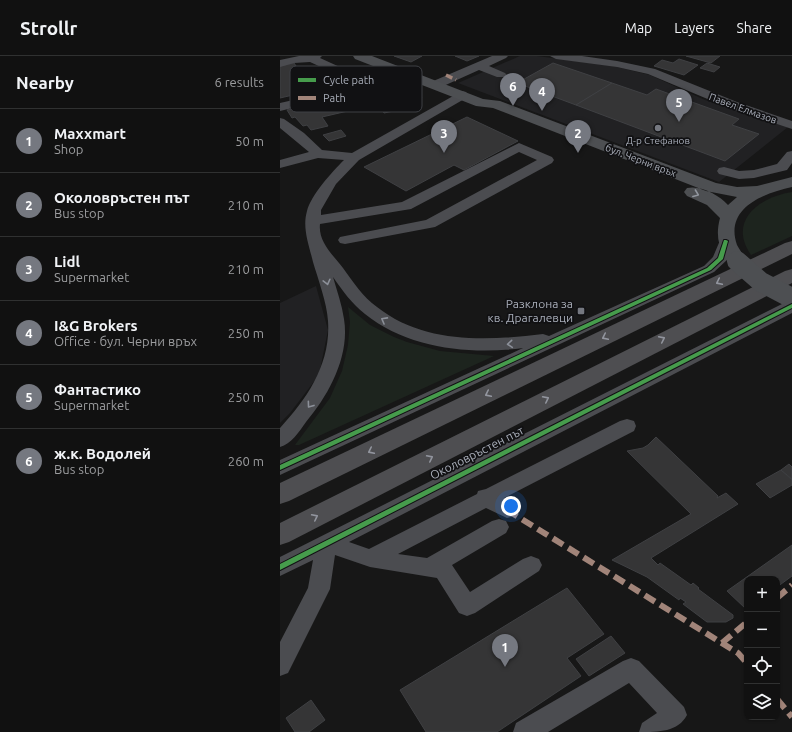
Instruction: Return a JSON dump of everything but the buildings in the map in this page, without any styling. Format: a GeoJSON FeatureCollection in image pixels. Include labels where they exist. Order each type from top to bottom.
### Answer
{"type":"FeatureCollection","features":[{"type":"Feature","properties":{"kind":"highway"},"geometry":{"type":"LineString","coordinates":[[280,494],[792,247]]}},
{"type":"Feature","properties":{"kind":"highway","name":"Околовръстен път"},"geometry":{"type":"LineString","coordinates":[[280,535],[652,344],[791,294]]}},
{"type":"Feature","properties":{"kind":"main road","name":"бул. Черни връх"},"geometry":{"type":"LineString","coordinates":[[360,56],[386,66]]}},
{"type":"Feature","properties":{"kind":"main road","name":"бул. Черни връх"},"geometry":{"type":"LineString","coordinates":[[422,80],[480,103],[495,104],[712,187],[737,192],[758,191]]}},
{"type":"Feature","properties":{"kind":"main road","name":"бул. Черни връх"},"geometry":{"type":"LineString","coordinates":[[480,103],[486,109],[556,139],[714,201],[723,208],[728,217]]}},
{"type":"Feature","properties":{"kind":"main road"},"geometry":{"type":"LineString","coordinates":[[791,294],[762,282],[752,276],[737,261],[731,253],[726,241],[725,226],[728,217],[737,204],[758,191],[775,185],[792,182]]}},
{"type":"Feature","properties":{"kind":"street"},"geometry":{"type":"LineString","coordinates":[[331,56],[355,66]]}},
{"type":"Feature","properties":{"kind":"street"},"geometry":{"type":"LineString","coordinates":[[435,85],[502,56]]}},
{"type":"Feature","properties":{"kind":"street","name":"Павел Елмазов"},"geometry":{"type":"LineString","coordinates":[[556,56],[617,64],[651,71],[739,107],[792,125]]}},
{"type":"Feature","properties":{"kind":"street"},"geometry":{"type":"LineString","coordinates":[[280,64],[293,60],[313,57],[331,66]]}},
{"type":"Feature","properties":{"kind":"street"},"geometry":{"type":"LineString","coordinates":[[479,66],[501,75]]}},
{"type":"Feature","properties":{"kind":"street"},"geometry":{"type":"LineString","coordinates":[[280,440],[314,399],[325,380],[336,349],[336,319],[312,227],[314,210],[330,182],[354,157],[462,95]]}},
{"type":"Feature","properties":{"kind":"street"},"geometry":{"type":"LineString","coordinates":[[280,99],[290,97]]}},
{"type":"Feature","properties":{"kind":"street"},"geometry":{"type":"LineString","coordinates":[[280,108],[290,105]]}},
{"type":"Feature","properties":{"kind":"street"},"geometry":{"type":"LineString","coordinates":[[280,122],[299,136],[318,154]]}},
{"type":"Feature","properties":{"kind":"street"},"geometry":{"type":"LineString","coordinates":[[313,221],[406,206],[519,147],[547,160],[430,224],[345,240]]}},
{"type":"Feature","properties":{"kind":"street"},"geometry":{"type":"LineString","coordinates":[[280,164],[318,154],[354,157]]}},
{"type":"Feature","properties":{"kind":"street"},"geometry":{"type":"LineString","coordinates":[[724,171],[739,175],[754,174],[787,167],[792,155]]}},
{"type":"Feature","properties":{"kind":"street"},"geometry":{"type":"LineString","coordinates":[[412,203],[440,218]]}},
{"type":"Feature","properties":{"kind":"street"},"geometry":{"type":"LineString","coordinates":[[280,468],[709,269],[720,259],[726,241]]}},
{"type":"Feature","properties":{"kind":"street"},"geometry":{"type":"LineString","coordinates":[[317,244],[370,311],[394,325],[413,333],[451,342],[478,345],[522,343],[562,337]]}},
{"type":"Feature","properties":{"kind":"street","name":"Околовръстен път"},"geometry":{"type":"LineString","coordinates":[[280,567],[791,294]]}},
{"type":"Feature","properties":{"kind":"street"},"geometry":{"type":"LineString","coordinates":[[370,558],[627,426]]}},
{"type":"Feature","properties":{"kind":"street"},"geometry":{"type":"LineString","coordinates":[[428,568],[503,519],[485,498]]}},
{"type":"Feature","properties":{"kind":"street"},"geometry":{"type":"LineString","coordinates":[[280,665],[319,589],[326,543],[370,558],[444,570],[467,606],[531,565]]}},
{"type":"Feature","properties":{"kind":"street"},"geometry":{"type":"LineString","coordinates":[[526,732],[631,669],[675,715],[651,732]]}},
{"type":"Feature","properties":{"kind":"shaded area"},"geometry":{"type":"Polygon","coordinates":[[[520,56],[537,56],[613,66],[650,75],[705,100],[788,127],[719,182],[458,83],[520,56]]]}},
{"type":"Feature","properties":{"kind":"shaded area"},"geometry":{"type":"Polygon","coordinates":[[[792,192],[792,236],[751,255],[745,242],[743,231],[745,221],[750,212],[769,199],[792,192]]]}},
{"type":"Feature","properties":{"kind":"shaded area"},"geometry":{"type":"Polygon","coordinates":[[[316,286],[328,330],[319,375],[290,413],[280,423],[280,303],[316,286]]]}},
{"type":"Feature","properties":{"kind":"shaded area"},"geometry":{"type":"Polygon","coordinates":[[[348,307],[370,325],[407,342],[440,351],[494,356],[299,445],[295,445],[330,398],[342,371],[348,345],[350,322],[348,307]]]}},
{"type":"Feature","properties":{"kind":"marked path"},"geometry":{"type":"LineString","coordinates":[[446,75],[456,80]]}},
{"type":"Feature","properties":{"kind":"marked path"},"geometry":{"type":"LineString","coordinates":[[507,510],[738,653],[744,660]]}},
{"type":"Feature","properties":{"kind":"marked path"},"geometry":{"type":"LineString","coordinates":[[780,595],[792,585]]}},
{"type":"Feature","properties":{"kind":"marked path"},"geometry":{"type":"LineString","coordinates":[[722,643],[744,625]]}},
{"type":"Feature","properties":{"kind":"marked path"},"geometry":{"type":"LineString","coordinates":[[780,703],[792,717]]}},
{"type":"Feature","properties":{"kind":"cycle path"},"geometry":{"type":"LineString","coordinates":[[280,468],[709,269],[720,259],[726,241]]}},
{"type":"Feature","properties":{"kind":"cycle path"},"geometry":{"type":"LineString","coordinates":[[280,567],[792,306]]}},
{"type":"Feature","properties":{"kind":"place","name":"ж.к. Водолей"},"geometry":{"type":"Point","coordinates":[513,106]}},
{"type":"Feature","properties":{"kind":"place","name":"I&G Brokers"},"geometry":{"type":"Point","coordinates":[542,111]}},
{"type":"Feature","properties":{"kind":"place","name":"Фантастико"},"geometry":{"type":"Point","coordinates":[679,122]}},
{"type":"Feature","properties":{"kind":"place","name":"Д-р Стефанов"},"geometry":{"type":"Point","coordinates":[658,128]}},
{"type":"Feature","properties":{"kind":"place","name":"Lidl"},"geometry":{"type":"Point","coordinates":[444,153]}},
{"type":"Feature","properties":{"kind":"place","name":"Околовръстен път"},"geometry":{"type":"Point","coordinates":[578,153]}},
{"type":"Feature","properties":{"kind":"place","name":"Разклона за кв. Драгалевци"},"geometry":{"type":"Point","coordinates":[581,311]}},
{"type":"Feature","properties":{"kind":"place","name":"Maxxmart"},"geometry":{"type":"Point","coordinates":[505,667]}}]}
